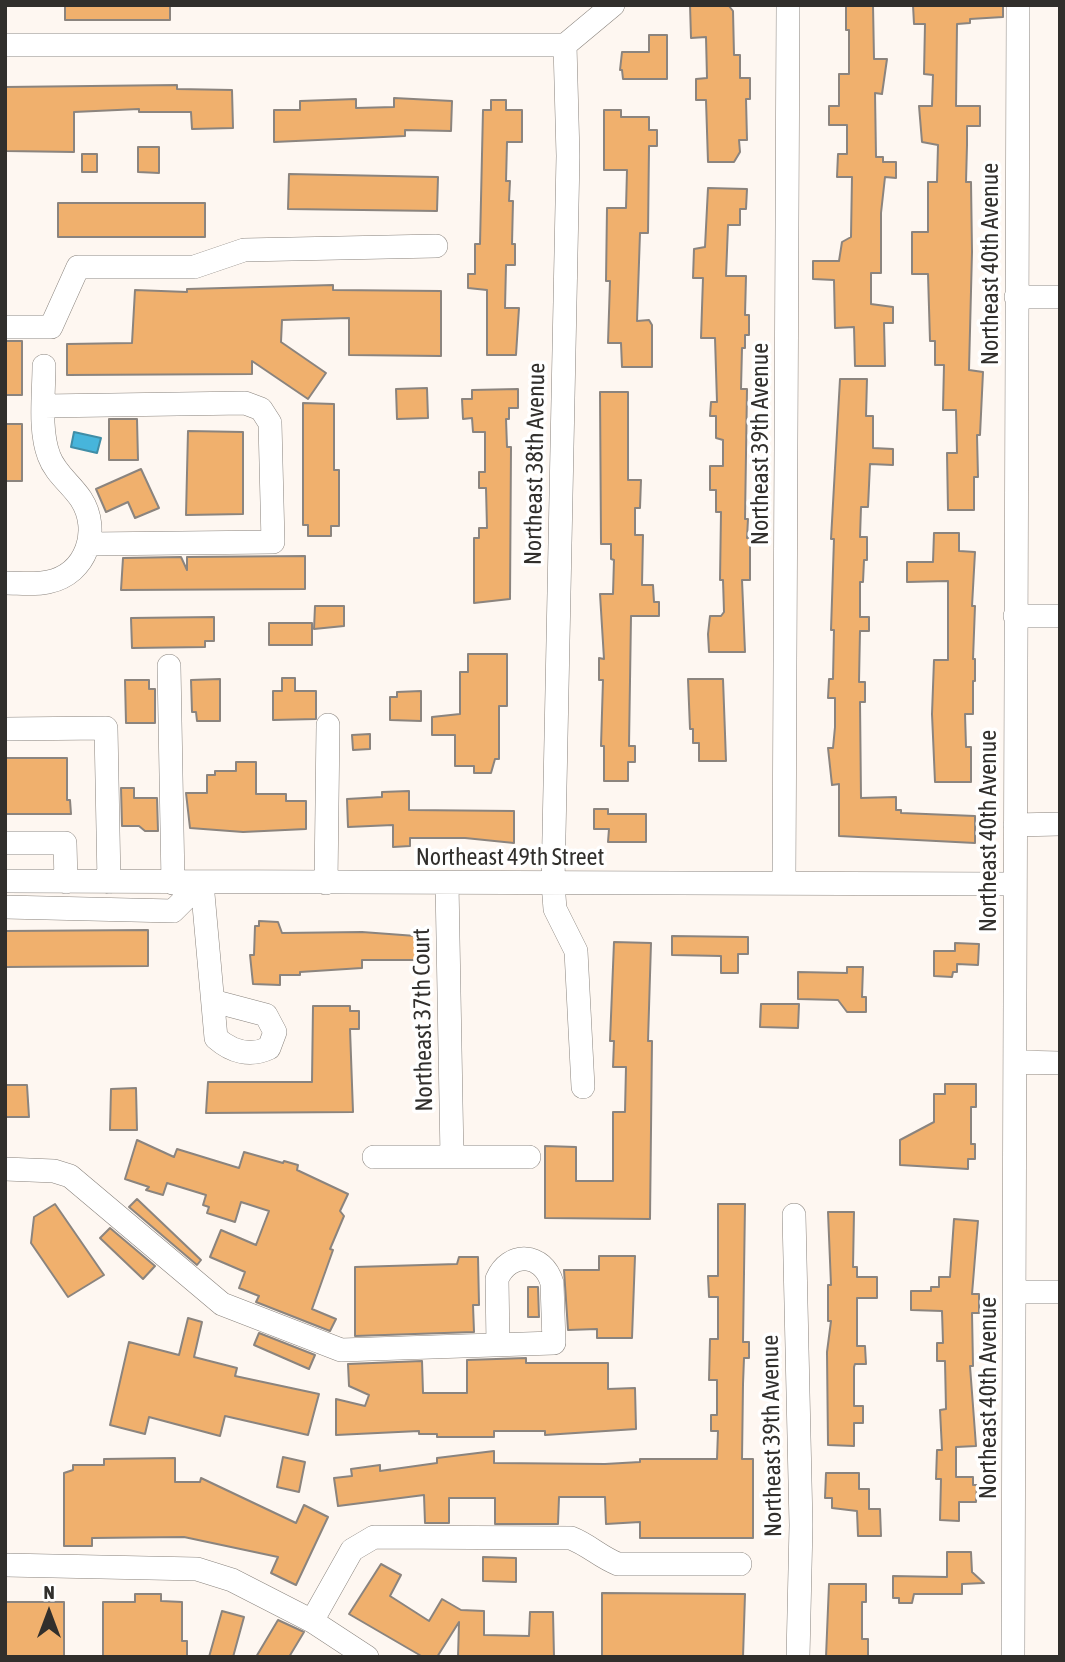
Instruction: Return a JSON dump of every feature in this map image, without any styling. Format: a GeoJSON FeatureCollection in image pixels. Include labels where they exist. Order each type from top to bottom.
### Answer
{"type":"FeatureCollection","features":[{"type":"Feature","properties":{"kind":"street"},"geometry":{"type":"LineString","coordinates":[[5,45],[565,45],[612,5]]}},
{"type":"Feature","properties":{"kind":"street","name":"Northeast 39th Avenue"},"geometry":{"type":"LineString","coordinates":[[784,883],[788,5]]}},
{"type":"Feature","properties":{"kind":"street","name":"Northeast 40th Avenue"},"geometry":{"type":"LineString","coordinates":[[1013,1657],[1014,616],[1018,5]]}},
{"type":"Feature","properties":{"kind":"street","name":"Northeast 38th Avenue"},"geometry":{"type":"LineString","coordinates":[[565,45],[568,170],[553,883],[555,909],[576,951],[583,1087]]}},
{"type":"Feature","properties":{"kind":"street"},"geometry":{"type":"LineString","coordinates":[[5,327],[51,327],[78,267],[194,267],[244,250],[436,246]]}},
{"type":"Feature","properties":{"kind":"street"},"geometry":{"type":"LineString","coordinates":[[1016,298],[1060,297]]}},
{"type":"Feature","properties":{"kind":"street"},"geometry":{"type":"LineString","coordinates":[[5,583],[47,582],[64,576],[78,565],[89,544],[90,516],[82,500],[49,457],[45,440],[44,366]]}},
{"type":"Feature","properties":{"kind":"street"},"geometry":{"type":"LineString","coordinates":[[44,405],[245,403],[261,409],[270,423],[273,542],[89,544]]}},
{"type":"Feature","properties":{"kind":"street"},"geometry":{"type":"LineString","coordinates":[[1014,616],[1060,616]]}},
{"type":"Feature","properties":{"kind":"street"},"geometry":{"type":"LineString","coordinates":[[5,907],[173,911],[185,899],[169,666]]}},
{"type":"Feature","properties":{"kind":"street"},"geometry":{"type":"LineString","coordinates":[[326,883],[328,725]]}},
{"type":"Feature","properties":{"kind":"street"},"geometry":{"type":"LineString","coordinates":[[5,729],[106,728],[109,882]]}},
{"type":"Feature","properties":{"kind":"street"},"geometry":{"type":"LineString","coordinates":[[1014,825],[1060,824]]}},
{"type":"Feature","properties":{"kind":"street"},"geometry":{"type":"LineString","coordinates":[[5,843],[65,843],[66,882]]}},
{"type":"Feature","properties":{"kind":"street","name":"Northeast 49th Street"},"geometry":{"type":"LineString","coordinates":[[5,881],[1014,884]]}},
{"type":"Feature","properties":{"kind":"street"},"geometry":{"type":"LineString","coordinates":[[186,883],[213,1001]]}},
{"type":"Feature","properties":{"kind":"street","name":"Northeast 37th Court"},"geometry":{"type":"LineString","coordinates":[[447,883],[452,1157]]}},
{"type":"Feature","properties":{"kind":"street"},"geometry":{"type":"LineString","coordinates":[[1015,1062],[1060,1063]]}},
{"type":"Feature","properties":{"kind":"street"},"geometry":{"type":"LineString","coordinates":[[374,1157],[529,1157]]}},
{"type":"Feature","properties":{"kind":"street"},"geometry":{"type":"LineString","coordinates":[[5,1169],[54,1171],[70,1177],[222,1304],[341,1349],[498,1345]]}},
{"type":"Feature","properties":{"kind":"street","name":"Northeast 39th Avenue"},"geometry":{"type":"LineString","coordinates":[[794,1215],[801,1525],[798,1657]]}},
{"type":"Feature","properties":{"kind":"street"},"geometry":{"type":"LineString","coordinates":[[1015,1292],[1060,1292]]}},
{"type":"Feature","properties":{"kind":"street"},"geometry":{"type":"LineString","coordinates":[[312,1621],[352,1550],[373,1537],[571,1538],[586,1544],[600,1557],[618,1564],[740,1564]]}},
{"type":"Feature","properties":{"kind":"street"},"geometry":{"type":"LineString","coordinates":[[7,1567],[197,1569],[232,1580],[312,1621],[367,1657]]}},
{"type":"Feature","properties":{"kind":"water"},"geometry":{"type":"Polygon","coordinates":[[[74,432],[101,438],[97,453],[71,447],[74,432]]]}},
{"type":"Feature","properties":{"kind":"building"},"geometry":{"type":"Polygon","coordinates":[[[65,5],[170,5],[170,20],[65,20],[65,5]]]}},
{"type":"Feature","properties":{"kind":"building"},"geometry":{"type":"Polygon","coordinates":[[[690,5],[729,6],[733,11],[734,55],[740,55],[740,78],[750,78],[750,99],[746,99],[747,140],[739,140],[740,152],[734,162],[708,162],[706,100],[696,100],[696,79],[707,78],[706,37],[691,38],[690,5]]]}},
{"type":"Feature","properties":{"kind":"building"},"geometry":{"type":"Polygon","coordinates":[[[846,5],[873,5],[874,59],[887,59],[882,94],[875,93],[876,157],[883,157],[883,162],[896,162],[896,178],[885,177],[881,213],[881,273],[871,273],[871,304],[893,307],[893,323],[884,323],[885,366],[855,366],[854,327],[835,328],[834,280],[813,279],[813,261],[839,261],[842,242],[851,237],[852,177],[837,177],[838,154],[847,154],[847,125],[829,125],[829,106],[839,106],[839,74],[849,74],[846,5]]]}},
{"type":"Feature","properties":{"kind":"building"},"geometry":{"type":"Polygon","coordinates":[[[913,5],[1003,5],[1003,17],[970,19],[970,23],[957,24],[956,106],[980,106],[980,126],[967,126],[966,182],[971,182],[969,370],[983,372],[980,435],[977,435],[978,477],[974,477],[974,510],[948,510],[947,453],[957,453],[956,410],[943,410],[944,365],[935,365],[935,341],[930,341],[928,274],[912,274],[912,232],[928,232],[928,182],[937,182],[938,145],[922,142],[919,106],[932,106],[933,75],[924,74],[925,24],[914,24],[913,5]]]}},
{"type":"Feature","properties":{"kind":"building"},"geometry":{"type":"Polygon","coordinates":[[[649,35],[667,35],[667,79],[623,79],[620,70],[622,52],[649,52],[649,35]]]}},
{"type":"Feature","properties":{"kind":"building"},"geometry":{"type":"Polygon","coordinates":[[[177,85],[177,89],[232,90],[233,128],[192,129],[191,112],[139,112],[139,109],[74,112],[74,152],[6,151],[5,87],[177,85]]]}},
{"type":"Feature","properties":{"kind":"building"},"geometry":{"type":"Polygon","coordinates":[[[394,98],[452,101],[451,131],[405,130],[405,136],[274,142],[274,110],[300,110],[300,101],[356,99],[356,108],[394,107],[394,98]]]}},
{"type":"Feature","properties":{"kind":"building"},"geometry":{"type":"Polygon","coordinates":[[[491,100],[506,100],[506,110],[522,110],[522,142],[507,142],[506,181],[510,181],[509,201],[513,201],[512,244],[515,244],[515,265],[506,265],[505,308],[519,308],[516,355],[487,355],[487,290],[468,288],[468,274],[475,274],[475,244],[480,244],[483,110],[491,110],[491,100]]]}},
{"type":"Feature","properties":{"kind":"building"},"geometry":{"type":"Polygon","coordinates":[[[604,110],[621,110],[621,117],[649,117],[649,130],[657,130],[657,146],[649,146],[648,233],[640,233],[637,321],[649,320],[652,325],[652,367],[622,367],[621,343],[608,343],[610,281],[606,281],[607,208],[626,208],[627,170],[604,170],[604,110]]]}},
{"type":"Feature","properties":{"kind":"building"},"geometry":{"type":"Polygon","coordinates":[[[138,147],[159,147],[159,173],[138,172],[138,147]]]}},
{"type":"Feature","properties":{"kind":"building"},"geometry":{"type":"Polygon","coordinates":[[[82,154],[97,154],[97,172],[82,172],[82,154]]]}},
{"type":"Feature","properties":{"kind":"building"},"geometry":{"type":"Polygon","coordinates":[[[289,174],[438,177],[437,211],[288,209],[289,174]]]}},
{"type":"Feature","properties":{"kind":"building"},"geometry":{"type":"Polygon","coordinates":[[[708,188],[747,189],[746,209],[740,209],[740,225],[728,225],[726,276],[746,276],[745,315],[749,315],[749,335],[745,335],[745,348],[742,348],[741,389],[747,389],[745,519],[748,519],[747,538],[750,538],[750,580],[742,580],[745,652],[709,652],[710,616],[721,616],[724,612],[723,580],[720,580],[721,512],[716,512],[716,490],[710,490],[710,466],[723,466],[723,440],[716,438],[716,416],[710,416],[711,402],[717,402],[715,338],[701,338],[703,278],[693,278],[694,249],[705,247],[708,188]]]}},
{"type":"Feature","properties":{"kind":"building"},"geometry":{"type":"Polygon","coordinates":[[[58,203],[205,203],[205,237],[58,237],[58,203]]]}},
{"type":"Feature","properties":{"kind":"building"},"geometry":{"type":"Polygon","coordinates":[[[333,285],[333,290],[441,291],[441,356],[349,355],[349,318],[282,320],[281,342],[326,373],[308,399],[252,361],[252,374],[67,375],[67,344],[132,343],[135,290],[187,292],[187,289],[333,285]]]}},
{"type":"Feature","properties":{"kind":"building"},"geometry":{"type":"Polygon","coordinates":[[[5,341],[22,341],[22,395],[5,395],[5,341]]]}},
{"type":"Feature","properties":{"kind":"building"},"geometry":{"type":"Polygon","coordinates":[[[840,379],[867,379],[866,416],[873,416],[873,448],[893,449],[893,465],[870,464],[868,507],[861,507],[860,537],[867,537],[867,560],[864,560],[863,582],[860,582],[860,617],[869,617],[869,631],[860,631],[859,682],[865,682],[865,702],[860,702],[861,798],[896,797],[896,810],[901,810],[901,813],[975,816],[975,843],[839,836],[839,784],[832,785],[828,748],[833,748],[835,698],[828,698],[829,679],[833,679],[834,630],[831,630],[834,539],[831,539],[840,379]]]}},
{"type":"Feature","properties":{"kind":"building"},"geometry":{"type":"Polygon","coordinates":[[[427,388],[428,418],[397,419],[396,389],[427,388]]]}},
{"type":"Feature","properties":{"kind":"building"},"geometry":{"type":"Polygon","coordinates":[[[518,389],[518,408],[509,408],[509,419],[506,419],[507,447],[511,447],[510,599],[474,603],[474,538],[479,538],[479,528],[487,528],[486,488],[479,488],[479,472],[485,472],[485,432],[473,432],[472,418],[463,419],[462,399],[472,399],[472,390],[518,389]]]}},
{"type":"Feature","properties":{"kind":"building"},"geometry":{"type":"Polygon","coordinates":[[[600,392],[628,392],[628,480],[641,480],[640,508],[635,508],[635,535],[643,535],[642,585],[653,585],[654,602],[659,602],[659,616],[631,616],[629,746],[635,746],[635,762],[628,762],[628,781],[604,781],[604,746],[601,746],[603,680],[599,680],[599,658],[604,659],[600,594],[613,594],[614,560],[611,559],[611,544],[601,544],[600,392]]]}},
{"type":"Feature","properties":{"kind":"building"},"geometry":{"type":"Polygon","coordinates":[[[303,403],[334,404],[334,470],[339,470],[339,526],[331,526],[331,536],[308,536],[308,525],[303,525],[303,403]]]}},
{"type":"Feature","properties":{"kind":"building"},"geometry":{"type":"Polygon","coordinates":[[[109,419],[137,419],[138,460],[109,460],[109,419]]]}},
{"type":"Feature","properties":{"kind":"building"},"geometry":{"type":"Polygon","coordinates":[[[5,424],[22,424],[22,481],[5,481],[5,424]]]}},
{"type":"Feature","properties":{"kind":"building"},"geometry":{"type":"Polygon","coordinates":[[[188,431],[243,432],[243,514],[186,515],[188,431]]]}},
{"type":"Feature","properties":{"kind":"building"},"geometry":{"type":"Polygon","coordinates":[[[141,469],[159,508],[135,518],[128,502],[106,512],[96,489],[141,469]]]}},
{"type":"Feature","properties":{"kind":"building"},"geometry":{"type":"Polygon","coordinates":[[[934,533],[959,533],[959,551],[975,552],[972,606],[975,606],[973,714],[965,714],[966,747],[971,747],[971,782],[935,782],[932,714],[934,660],[948,660],[948,581],[907,582],[907,562],[933,562],[934,533]]]}},
{"type":"Feature","properties":{"kind":"building"},"geometry":{"type":"Polygon","coordinates":[[[305,556],[305,589],[121,590],[123,558],[181,557],[187,570],[187,557],[305,556]]]}},
{"type":"Feature","properties":{"kind":"building"},"geometry":{"type":"Polygon","coordinates":[[[315,606],[344,606],[344,626],[314,629],[315,606]]]}},
{"type":"Feature","properties":{"kind":"building"},"geometry":{"type":"Polygon","coordinates":[[[214,617],[214,641],[205,641],[205,647],[132,648],[131,618],[214,617]]]}},
{"type":"Feature","properties":{"kind":"building"},"geometry":{"type":"Polygon","coordinates":[[[269,623],[312,623],[312,645],[269,645],[269,623]]]}},
{"type":"Feature","properties":{"kind":"building"},"geometry":{"type":"Polygon","coordinates":[[[468,654],[507,654],[507,706],[499,706],[499,759],[495,759],[491,773],[474,773],[474,766],[455,766],[455,735],[432,735],[432,717],[460,714],[460,672],[468,672],[468,654]]]}},
{"type":"Feature","properties":{"kind":"building"},"geometry":{"type":"Polygon","coordinates":[[[282,678],[295,678],[295,691],[316,691],[316,719],[273,720],[273,691],[282,691],[282,678]]]}},
{"type":"Feature","properties":{"kind":"building"},"geometry":{"type":"Polygon","coordinates":[[[220,679],[220,721],[197,721],[196,712],[192,712],[191,680],[220,679]]]}},
{"type":"Feature","properties":{"kind":"building"},"geometry":{"type":"Polygon","coordinates":[[[688,679],[723,679],[726,761],[699,761],[699,743],[693,743],[693,729],[690,729],[688,679]]]}},
{"type":"Feature","properties":{"kind":"building"},"geometry":{"type":"Polygon","coordinates":[[[125,680],[149,680],[149,689],[155,689],[155,723],[126,723],[125,680]]]}},
{"type":"Feature","properties":{"kind":"building"},"geometry":{"type":"Polygon","coordinates":[[[421,691],[421,721],[390,720],[390,697],[397,697],[397,692],[421,691]]]}},
{"type":"Feature","properties":{"kind":"building"},"geometry":{"type":"Polygon","coordinates":[[[370,734],[370,749],[353,750],[352,735],[370,734]]]}},
{"type":"Feature","properties":{"kind":"building"},"geometry":{"type":"Polygon","coordinates":[[[5,758],[67,758],[67,800],[70,800],[71,814],[5,814],[5,758]]]}},
{"type":"Feature","properties":{"kind":"building"},"geometry":{"type":"Polygon","coordinates":[[[236,762],[256,762],[256,794],[286,794],[286,801],[306,801],[306,829],[243,832],[190,828],[186,793],[207,793],[207,775],[215,775],[215,771],[236,771],[236,762]]]}},
{"type":"Feature","properties":{"kind":"building"},"geometry":{"type":"Polygon","coordinates":[[[121,788],[134,788],[134,798],[157,798],[158,831],[145,831],[139,826],[122,826],[121,788]]]}},
{"type":"Feature","properties":{"kind":"building"},"geometry":{"type":"Polygon","coordinates":[[[409,791],[409,810],[514,811],[514,843],[465,838],[410,838],[410,846],[393,847],[393,825],[348,827],[347,799],[382,797],[382,792],[409,791]]]}},
{"type":"Feature","properties":{"kind":"building"},"geometry":{"type":"Polygon","coordinates":[[[594,809],[608,809],[608,814],[646,814],[646,842],[608,842],[609,829],[594,829],[594,809]]]}},
{"type":"Feature","properties":{"kind":"building"},"geometry":{"type":"Polygon","coordinates":[[[259,921],[278,922],[282,933],[362,932],[416,936],[416,960],[362,960],[362,968],[300,972],[300,975],[280,975],[280,985],[253,984],[250,955],[254,955],[255,926],[259,926],[259,921]]]}},
{"type":"Feature","properties":{"kind":"building"},"geometry":{"type":"Polygon","coordinates":[[[148,930],[148,966],[5,967],[5,931],[148,930]]]}},
{"type":"Feature","properties":{"kind":"building"},"geometry":{"type":"Polygon","coordinates":[[[672,936],[748,937],[748,954],[738,954],[738,973],[721,973],[721,956],[672,955],[672,936]]]}},
{"type":"Feature","properties":{"kind":"building"},"geometry":{"type":"Polygon","coordinates":[[[614,942],[651,943],[648,1041],[652,1041],[650,1219],[545,1218],[545,1146],[576,1147],[576,1181],[613,1181],[613,1112],[625,1112],[626,1067],[613,1067],[614,1041],[610,1041],[614,942]]]}},
{"type":"Feature","properties":{"kind":"building"},"geometry":{"type":"Polygon","coordinates":[[[955,943],[979,944],[978,965],[957,964],[957,972],[953,972],[952,977],[934,976],[934,951],[955,951],[955,943]]]}},
{"type":"Feature","properties":{"kind":"building"},"geometry":{"type":"Polygon","coordinates":[[[847,967],[863,967],[862,997],[866,997],[866,1012],[847,1012],[838,1000],[798,999],[798,972],[847,973],[847,967]]]}},
{"type":"Feature","properties":{"kind":"building"},"geometry":{"type":"Polygon","coordinates":[[[761,1004],[799,1004],[798,1028],[760,1027],[761,1004]]]}},
{"type":"Feature","properties":{"kind":"building"},"geometry":{"type":"Polygon","coordinates":[[[313,1006],[350,1006],[350,1011],[359,1011],[359,1029],[350,1029],[353,1112],[206,1113],[208,1082],[312,1082],[313,1006]]]}},
{"type":"Feature","properties":{"kind":"building"},"geometry":{"type":"Polygon","coordinates":[[[945,1084],[976,1084],[976,1107],[971,1107],[971,1144],[975,1144],[975,1159],[968,1159],[968,1169],[900,1165],[900,1140],[934,1122],[934,1094],[945,1094],[945,1084]]]}},
{"type":"Feature","properties":{"kind":"building"},"geometry":{"type":"Polygon","coordinates":[[[5,1085],[27,1085],[29,1117],[5,1117],[5,1085]]]}},
{"type":"Feature","properties":{"kind":"building"},"geometry":{"type":"Polygon","coordinates":[[[136,1088],[137,1130],[110,1130],[111,1089],[136,1088]]]}},
{"type":"Feature","properties":{"kind":"building"},"geometry":{"type":"Polygon","coordinates":[[[137,1140],[174,1157],[177,1149],[239,1168],[244,1152],[283,1163],[284,1161],[298,1165],[297,1170],[348,1194],[340,1211],[344,1216],[330,1249],[333,1250],[312,1309],[336,1319],[330,1331],[256,1302],[259,1296],[239,1288],[245,1272],[210,1257],[221,1230],[256,1245],[269,1211],[241,1202],[235,1222],[207,1213],[209,1207],[203,1205],[206,1195],[167,1183],[163,1195],[125,1179],[137,1140]]]}},
{"type":"Feature","properties":{"kind":"building"},"geometry":{"type":"Polygon","coordinates":[[[137,1199],[201,1260],[197,1265],[129,1207],[137,1199]]]}},
{"type":"Feature","properties":{"kind":"building"},"geometry":{"type":"Polygon","coordinates":[[[55,1204],[104,1275],[68,1297],[31,1243],[34,1217],[55,1204]]]}},
{"type":"Feature","properties":{"kind":"building"},"geometry":{"type":"Polygon","coordinates":[[[718,1204],[745,1204],[743,1342],[749,1342],[749,1358],[744,1358],[742,1459],[753,1459],[753,1538],[640,1538],[640,1522],[606,1524],[605,1497],[559,1497],[558,1524],[495,1524],[495,1498],[449,1498],[449,1523],[425,1523],[424,1495],[338,1506],[334,1478],[352,1476],[351,1469],[380,1465],[380,1471],[437,1463],[437,1458],[494,1451],[494,1463],[605,1464],[640,1462],[640,1459],[717,1459],[718,1431],[711,1431],[711,1415],[717,1415],[717,1380],[709,1380],[710,1339],[718,1339],[718,1297],[709,1297],[708,1276],[718,1276],[718,1204]]]}},
{"type":"Feature","properties":{"kind":"building"},"geometry":{"type":"Polygon","coordinates":[[[828,1212],[854,1212],[853,1267],[857,1267],[857,1277],[877,1277],[877,1298],[857,1298],[857,1346],[865,1346],[866,1364],[855,1364],[854,1367],[854,1406],[863,1406],[863,1423],[854,1423],[854,1446],[828,1445],[827,1352],[831,1321],[828,1321],[828,1285],[831,1285],[828,1212]]]}},
{"type":"Feature","properties":{"kind":"building"},"geometry":{"type":"Polygon","coordinates":[[[954,1219],[978,1221],[972,1294],[979,1294],[979,1313],[972,1313],[973,1366],[970,1366],[976,1446],[956,1447],[956,1477],[973,1477],[973,1485],[977,1485],[976,1502],[959,1502],[959,1521],[940,1520],[941,1479],[936,1479],[937,1450],[942,1450],[940,1410],[946,1409],[945,1361],[937,1361],[937,1343],[943,1343],[942,1311],[911,1310],[911,1291],[931,1291],[931,1287],[939,1287],[939,1277],[950,1277],[954,1219]]]}},
{"type":"Feature","properties":{"kind":"building"},"geometry":{"type":"Polygon","coordinates":[[[110,1228],[155,1266],[143,1279],[100,1238],[110,1228]]]}},
{"type":"Feature","properties":{"kind":"building"},"geometry":{"type":"Polygon","coordinates":[[[599,1256],[635,1256],[632,1338],[597,1338],[597,1329],[568,1330],[564,1270],[599,1270],[599,1256]]]}},
{"type":"Feature","properties":{"kind":"building"},"geometry":{"type":"Polygon","coordinates":[[[459,1257],[478,1257],[479,1305],[473,1305],[474,1332],[355,1336],[355,1267],[457,1264],[459,1257]]]}},
{"type":"Feature","properties":{"kind":"building"},"geometry":{"type":"Polygon","coordinates":[[[528,1287],[538,1287],[539,1317],[528,1317],[528,1287]]]}},
{"type":"Feature","properties":{"kind":"building"},"geometry":{"type":"Polygon","coordinates":[[[188,1318],[202,1322],[194,1357],[237,1368],[235,1376],[319,1394],[308,1435],[225,1416],[220,1436],[149,1417],[145,1434],[110,1425],[129,1342],[179,1355],[188,1318]]]}},
{"type":"Feature","properties":{"kind":"building"},"geometry":{"type":"Polygon","coordinates":[[[259,1333],[315,1355],[309,1369],[254,1345],[259,1333]]]}},
{"type":"Feature","properties":{"kind":"building"},"geometry":{"type":"Polygon","coordinates":[[[526,1358],[526,1363],[608,1363],[608,1389],[635,1388],[636,1429],[545,1435],[545,1431],[494,1431],[494,1437],[437,1437],[437,1434],[419,1434],[419,1431],[336,1435],[336,1399],[365,1406],[369,1395],[349,1386],[348,1364],[422,1361],[423,1393],[467,1393],[467,1360],[526,1358]]]}},
{"type":"Feature","properties":{"kind":"building"},"geometry":{"type":"Polygon","coordinates":[[[283,1457],[305,1462],[299,1492],[277,1487],[283,1457]]]}},
{"type":"Feature","properties":{"kind":"building"},"geometry":{"type":"Polygon","coordinates":[[[175,1458],[175,1482],[200,1482],[201,1478],[296,1523],[304,1505],[328,1517],[296,1585],[271,1573],[278,1557],[184,1537],[92,1538],[92,1546],[64,1546],[64,1473],[73,1470],[73,1465],[104,1465],[104,1459],[175,1458]]]}},
{"type":"Feature","properties":{"kind":"building"},"geometry":{"type":"Polygon","coordinates":[[[826,1473],[859,1473],[859,1489],[869,1489],[869,1509],[880,1509],[881,1536],[858,1536],[857,1511],[832,1508],[832,1498],[825,1498],[826,1473]]]}},
{"type":"Feature","properties":{"kind":"building"},"geometry":{"type":"Polygon","coordinates":[[[947,1552],[971,1552],[972,1572],[984,1583],[962,1584],[962,1594],[914,1594],[912,1603],[899,1603],[899,1598],[893,1598],[893,1576],[947,1577],[947,1552]]]}},
{"type":"Feature","properties":{"kind":"building"},"geometry":{"type":"Polygon","coordinates":[[[483,1557],[516,1558],[516,1582],[483,1581],[483,1557]]]}},
{"type":"Feature","properties":{"kind":"building"},"geometry":{"type":"Polygon","coordinates":[[[381,1564],[401,1575],[390,1596],[429,1621],[442,1599],[461,1610],[484,1611],[484,1635],[529,1636],[530,1612],[553,1612],[554,1657],[458,1657],[459,1622],[437,1657],[423,1657],[349,1614],[381,1564]]]}},
{"type":"Feature","properties":{"kind":"building"},"geometry":{"type":"Polygon","coordinates":[[[829,1584],[866,1584],[866,1602],[862,1602],[862,1639],[868,1639],[868,1657],[826,1657],[829,1584]]]}},
{"type":"Feature","properties":{"kind":"building"},"geometry":{"type":"Polygon","coordinates":[[[602,1593],[745,1594],[743,1657],[602,1657],[602,1593]]]}},
{"type":"Feature","properties":{"kind":"building"},"geometry":{"type":"Polygon","coordinates":[[[135,1594],[161,1594],[161,1601],[182,1602],[182,1641],[187,1641],[187,1657],[103,1657],[103,1602],[135,1602],[135,1594]]]}},
{"type":"Feature","properties":{"kind":"building"},"geometry":{"type":"Polygon","coordinates":[[[5,1602],[64,1602],[64,1657],[5,1657],[5,1602]]]}},
{"type":"Feature","properties":{"kind":"building"},"geometry":{"type":"Polygon","coordinates":[[[222,1611],[244,1617],[233,1657],[209,1657],[222,1611]]]}},
{"type":"Feature","properties":{"kind":"building"},"geometry":{"type":"Polygon","coordinates":[[[278,1620],[304,1632],[289,1657],[256,1657],[278,1620]]]}}]}
